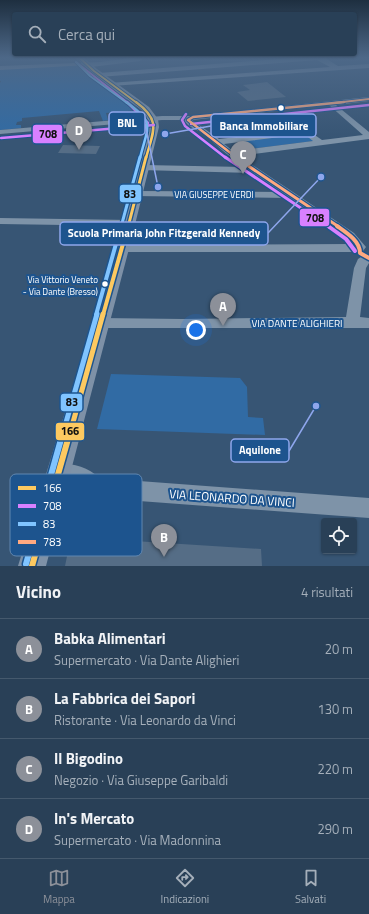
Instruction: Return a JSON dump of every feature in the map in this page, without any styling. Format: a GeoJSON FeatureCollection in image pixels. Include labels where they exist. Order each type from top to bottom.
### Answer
{"type":"FeatureCollection","features":[{"type":"Feature","properties":{"kind":"main road"},"geometry":{"type":"LineString","coordinates":[[58,472],[122,249],[154,130],[154,121],[144,107],[112,84]]}},
{"type":"Feature","properties":{"kind":"main road"},"geometry":{"type":"LineString","coordinates":[[32,566],[35,556]]}},
{"type":"Feature","properties":{"kind":"street"},"geometry":{"type":"LineString","coordinates":[[0,132],[154,121],[182,122],[190,118],[369,99]]}},
{"type":"Feature","properties":{"kind":"street"},"geometry":{"type":"LineString","coordinates":[[330,103],[369,136]]}},
{"type":"Feature","properties":{"kind":"street"},"geometry":{"type":"LineString","coordinates":[[190,118],[188,120],[189,122],[205,132],[253,170],[350,236],[365,252]]}},
{"type":"Feature","properties":{"kind":"street"},"geometry":{"type":"LineString","coordinates":[[216,142],[306,132],[320,144]]}},
{"type":"Feature","properties":{"kind":"street"},"geometry":{"type":"LineString","coordinates":[[231,154],[320,144],[369,136]]}},
{"type":"Feature","properties":{"kind":"street"},"geometry":{"type":"LineString","coordinates":[[144,168],[253,170]]}},
{"type":"Feature","properties":{"kind":"street","name":"VIA GIUSEPPE VERDI"},"geometry":{"type":"LineString","coordinates":[[137,194],[291,195]]}},
{"type":"Feature","properties":{"kind":"street"},"geometry":{"type":"LineString","coordinates":[[0,221],[129,223]]}},
{"type":"Feature","properties":{"kind":"street"},"geometry":{"type":"LineString","coordinates":[[122,249],[365,252]]}},
{"type":"Feature","properties":{"kind":"street","name":"VIA DANTE ALIGHIERI"},"geometry":{"type":"LineString","coordinates":[[101,323],[183,324],[352,322],[360,268],[365,252]]}},
{"type":"Feature","properties":{"kind":"street"},"geometry":{"type":"LineString","coordinates":[[352,322],[369,323]]}},
{"type":"Feature","properties":{"kind":"street"},"geometry":{"type":"LineString","coordinates":[[58,472],[74,474]]}},
{"type":"Feature","properties":{"kind":"street","name":"VIA LEONARDO DA VINCI"},"geometry":{"type":"LineString","coordinates":[[142,491],[369,508]]}},
{"type":"Feature","properties":{"kind":"shaded area"},"geometry":{"type":"Polygon","coordinates":[[[0,84],[109,84],[139,110],[106,113],[108,120],[103,121],[99,111],[22,118],[22,121],[17,122],[16,125],[21,125],[21,128],[0,130],[0,84]]]}},
{"type":"Feature","properties":{"kind":"shaded area"},"geometry":{"type":"Polygon","coordinates":[[[305,133],[314,141],[250,149],[240,141],[305,133]]]}},
{"type":"Feature","properties":{"kind":"shaded area"},"geometry":{"type":"Polygon","coordinates":[[[111,374],[240,378],[247,387],[248,417],[263,418],[265,435],[97,429],[111,374]]]}},
{"type":"Feature","properties":{"kind":"building"},"geometry":{"type":"Polygon","coordinates":[[[270,84],[286,97],[248,101],[237,92],[250,90],[243,85],[270,84]]]}},
{"type":"Feature","properties":{"kind":"building"},"geometry":{"type":"Polygon","coordinates":[[[63,145],[100,146],[96,154],[58,153],[63,145]]]}},
{"type":"Feature","properties":{"kind":"building"},"geometry":{"type":"Polygon","coordinates":[[[142,541],[261,549],[262,566],[65,566],[67,556],[142,556],[142,541]]]}},
{"type":"Feature","properties":{"kind":"transit line","name":"83"},"geometry":{"type":"LineString","coordinates":[[52,474],[117,243],[148,127],[147,121],[142,113],[102,84]]}},
{"type":"Feature","properties":{"kind":"transit line","name":"708"},"geometry":{"type":"LineString","coordinates":[[105,84],[123,98],[141,114],[148,123]]}},
{"type":"Feature","properties":{"kind":"transit line","name":"166"},"geometry":{"type":"LineString","coordinates":[[58,474],[123,245],[154,127],[153,119],[146,109],[112,84]]}},
{"type":"Feature","properties":{"kind":"transit line","name":"783"},"geometry":{"type":"LineString","coordinates":[[369,99],[193,117],[188,120],[231,154],[350,235],[360,247],[360,253],[369,258]]}},
{"type":"Feature","properties":{"kind":"transit line","name":"708"},"geometry":{"type":"LineString","coordinates":[[191,124],[369,105]]}},
{"type":"Feature","properties":{"kind":"transit line","name":"708"},"geometry":{"type":"LineString","coordinates":[[186,114],[182,120],[185,126],[228,159],[346,239],[355,251]]}},
{"type":"Feature","properties":{"kind":"transit line","name":"708"},"geometry":{"type":"LineString","coordinates":[[1,138],[154,125]]}},
{"type":"Feature","properties":{"kind":"transit line","name":"83"},"geometry":{"type":"LineString","coordinates":[[26,564],[28,556]]}},
{"type":"Feature","properties":{"kind":"transit line","name":"166"},"geometry":{"type":"LineString","coordinates":[[32,566],[35,556]]}},
{"type":"Feature","properties":{"kind":"place","name":"Banca Immobiliare"},"geometry":{"type":"Point","coordinates":[165,134]}},
{"type":"Feature","properties":{"kind":"place","name":"In's Mercato"},"geometry":{"type":"Point","coordinates":[79,150]}},
{"type":"Feature","properties":{"kind":"place","name":"Il Bigodino"},"geometry":{"type":"Point","coordinates":[243,174]}},
{"type":"Feature","properties":{"kind":"place","name":"Scuola Primaria John Fitzgerald Kennedy"},"geometry":{"type":"Point","coordinates":[321,177]}},
{"type":"Feature","properties":{"kind":"place","name":"BNL"},"geometry":{"type":"Point","coordinates":[158,187]}},
{"type":"Feature","properties":{"kind":"place","name":"Via Vittorio Veneto - Via Dante (Bresso)"},"geometry":{"type":"Point","coordinates":[105,284]}},
{"type":"Feature","properties":{"kind":"place","name":"Babka Alimentari"},"geometry":{"type":"Point","coordinates":[223,326]}},
{"type":"Feature","properties":{"kind":"place","name":"Aquilone"},"geometry":{"type":"Point","coordinates":[316,406]}},
{"type":"Feature","properties":{"kind":"place","name":"La Fabbrica dei Sapori"},"geometry":{"type":"Point","coordinates":[164,557]}}]}
